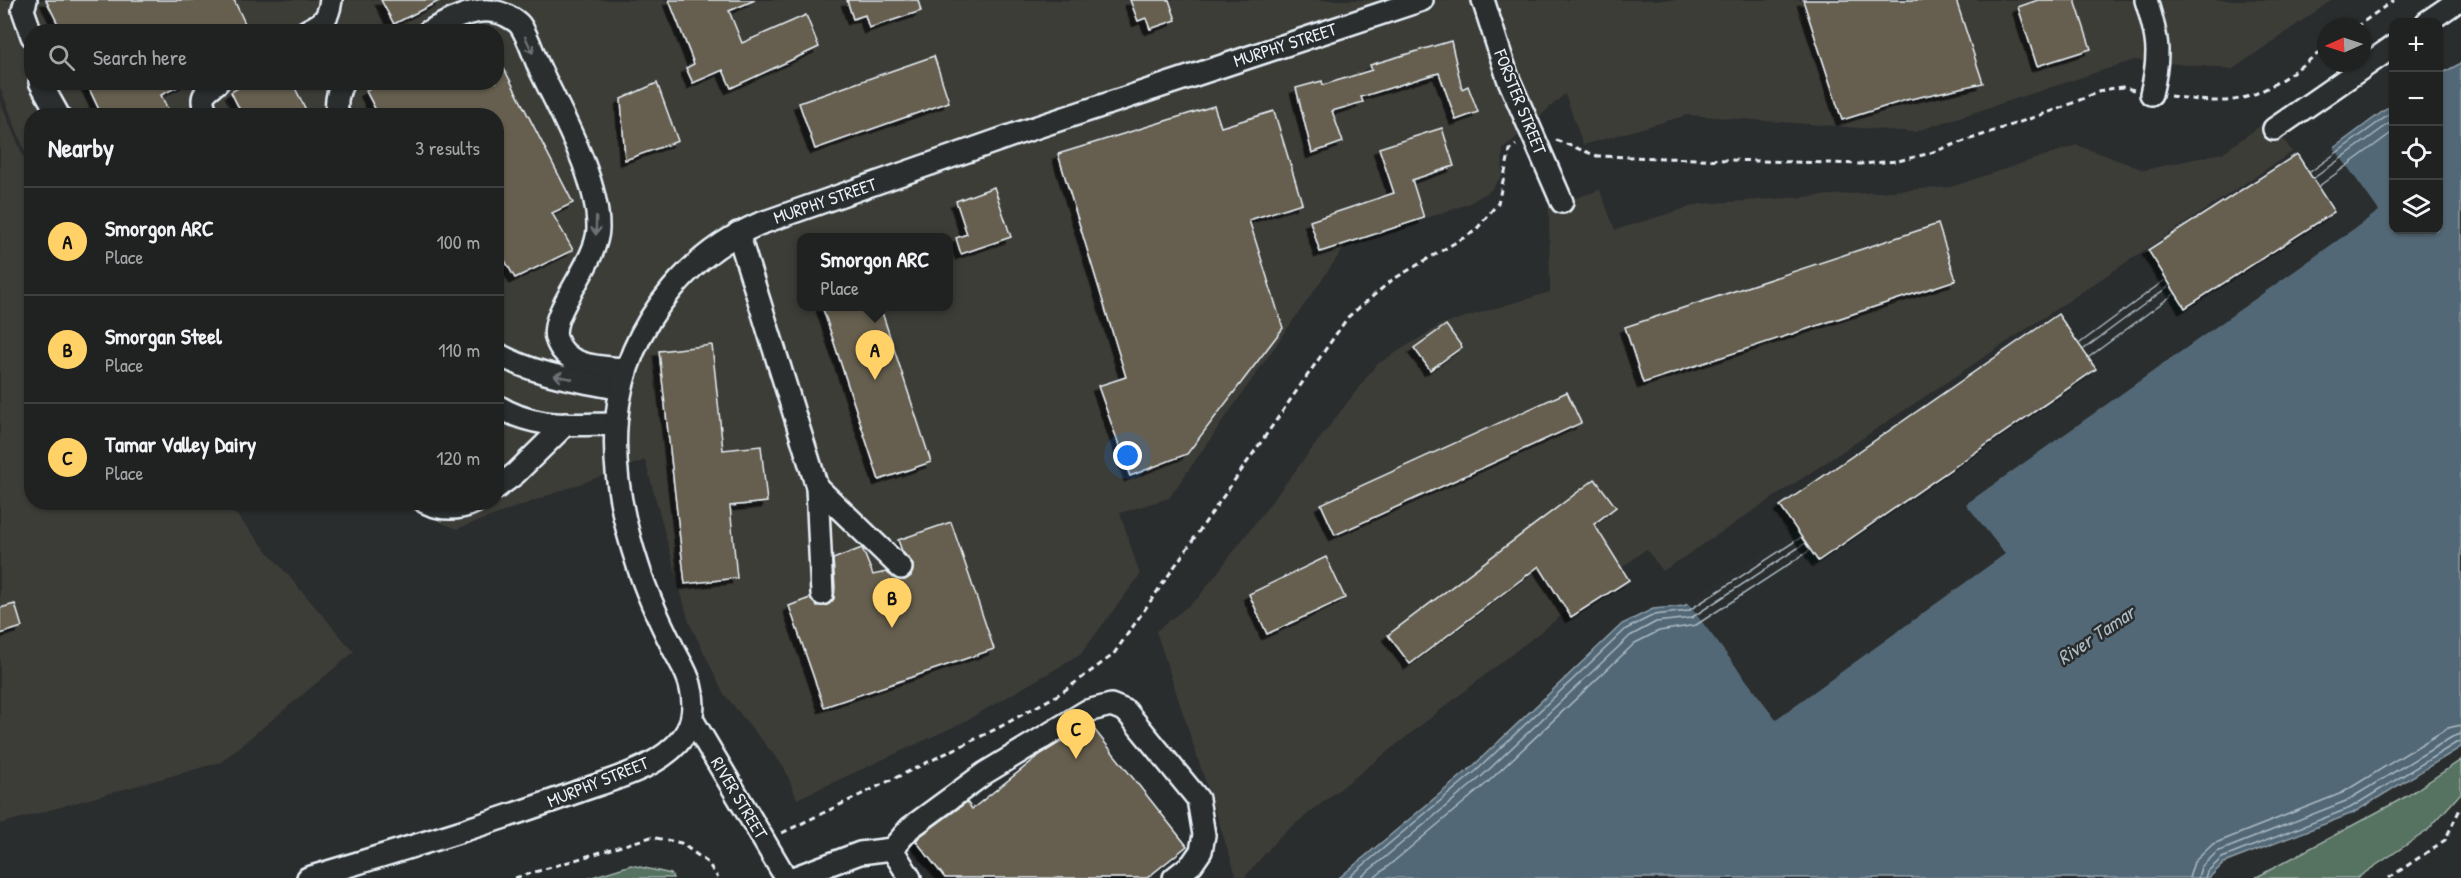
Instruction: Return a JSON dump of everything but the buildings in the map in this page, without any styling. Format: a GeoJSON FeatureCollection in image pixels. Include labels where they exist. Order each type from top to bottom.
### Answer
{"type":"FeatureCollection","features":[{"type":"Feature","properties":{"kind":"street"},"geometry":{"type":"LineString","coordinates":[[26,0],[23,10],[28,24]]}},
{"type":"Feature","properties":{"kind":"street"},"geometry":{"type":"LineString","coordinates":[[319,24],[329,15],[331,0]]}},
{"type":"Feature","properties":{"kind":"street","name":"MURPHY STREET"},"geometry":{"type":"LineString","coordinates":[[308,878],[487,825],[644,767],[672,749],[684,736],[692,719],[690,684],[656,612],[638,567],[622,507],[615,458],[616,424],[623,379],[647,321],[696,262],[738,233],[1017,134],[1422,0]]}},
{"type":"Feature","properties":{"kind":"street","name":"FORSTER STREET"},"geometry":{"type":"LineString","coordinates":[[1483,0],[1508,78],[1562,202]]}},
{"type":"Feature","properties":{"kind":"street"},"geometry":{"type":"LineString","coordinates":[[2146,0],[2155,28],[2158,48],[2158,67],[2151,94]]}},
{"type":"Feature","properties":{"kind":"street"},"geometry":{"type":"LineString","coordinates":[[2433,18],[2459,0]]}},
{"type":"Feature","properties":{"kind":"street"},"geometry":{"type":"LineString","coordinates":[[442,24],[482,10],[498,12],[519,25],[581,158],[596,202],[598,230],[590,259],[557,319],[555,334],[566,355],[623,379]]}},
{"type":"Feature","properties":{"kind":"street"},"geometry":{"type":"LineString","coordinates":[[2274,129],[2389,49]]}},
{"type":"Feature","properties":{"kind":"street"},"geometry":{"type":"LineString","coordinates":[[44,90],[54,108]]}},
{"type":"Feature","properties":{"kind":"street"},"geometry":{"type":"LineString","coordinates":[[205,108],[203,96],[209,90]]}},
{"type":"Feature","properties":{"kind":"street"},"geometry":{"type":"LineString","coordinates":[[336,108],[339,90]]}},
{"type":"Feature","properties":{"kind":"street"},"geometry":{"type":"LineString","coordinates":[[738,233],[817,487],[822,594]]}},
{"type":"Feature","properties":{"kind":"street"},"geometry":{"type":"LineString","coordinates":[[504,358],[549,375],[623,379]]}},
{"type":"Feature","properties":{"kind":"street"},"geometry":{"type":"LineString","coordinates":[[504,410],[526,421],[616,424]]}},
{"type":"Feature","properties":{"kind":"street"},"geometry":{"type":"LineString","coordinates":[[504,482],[566,424]]}},
{"type":"Feature","properties":{"kind":"street"},"geometry":{"type":"LineString","coordinates":[[817,487],[901,568]]}},
{"type":"Feature","properties":{"kind":"street"},"geometry":{"type":"LineString","coordinates":[[793,878],[860,853],[892,849],[910,828],[985,773],[1087,711],[1111,705],[1126,711],[1198,799],[1204,835],[1202,851],[1192,864],[1174,878]]}},
{"type":"Feature","properties":{"kind":"street","name":"RIVER STREET"},"geometry":{"type":"LineString","coordinates":[[692,719],[786,878]]}},
{"type":"Feature","properties":{"kind":"street"},"geometry":{"type":"LineString","coordinates":[[892,849],[910,878]]}},
{"type":"Feature","properties":{"kind":"path"},"geometry":{"type":"LineString","coordinates":[[2368,18],[2394,0]]}},
{"type":"Feature","properties":{"kind":"path"},"geometry":{"type":"LineString","coordinates":[[764,840],[796,828],[998,728],[1061,693],[1113,655],[1348,317],[1392,280],[1475,231],[1498,203],[1510,150],[1532,133],[1549,137],[1597,156],[1861,164],[1898,161],[1927,154],[2061,108],[2103,90],[2122,87],[2151,94],[2207,101],[2240,99],[2255,94],[2274,83],[2317,54]]}},
{"type":"Feature","properties":{"kind":"path"},"geometry":{"type":"LineString","coordinates":[[2389,878],[2445,840],[2461,807]]}},
{"type":"Feature","properties":{"kind":"path"},"geometry":{"type":"LineString","coordinates":[[515,878],[651,837],[681,843],[708,863],[718,878]]}},
{"type":"Feature","properties":{"kind":"shaded area"},"geometry":{"type":"Polygon","coordinates":[[[0,0],[2332,0],[2233,69],[2134,60],[1914,132],[1688,115],[1583,145],[1565,94],[1503,149],[1502,176],[1490,191],[1468,204],[1346,245],[1169,498],[1120,513],[1140,575],[1080,655],[960,724],[797,799],[784,767],[724,694],[689,622],[645,460],[457,529],[411,510],[504,510],[504,108],[24,108],[24,149],[0,87],[0,0]]]}},
{"type":"Feature","properties":{"kind":"shaded area"},"geometry":{"type":"Polygon","coordinates":[[[0,101],[24,158],[24,510],[232,510],[354,652],[221,762],[0,824],[0,101]]]}},
{"type":"Feature","properties":{"kind":"shaded area"},"geometry":{"type":"Polygon","coordinates":[[[2270,119],[2292,152],[1663,571],[1646,549],[1280,836],[1244,878],[1237,878],[1156,631],[1198,598],[1376,365],[1442,324],[1550,292],[1549,207],[1600,190],[1615,230],[1700,204],[1951,187],[2077,145],[2144,170],[2222,153],[2270,119]]]}},
{"type":"Feature","properties":{"kind":"green space"},"geometry":{"type":"Polygon","coordinates":[[[2461,760],[2461,793],[2427,831],[2357,878],[2255,878],[2407,796],[2461,760]]]}},
{"type":"Feature","properties":{"kind":"green space"},"geometry":{"type":"Polygon","coordinates":[[[631,865],[671,874],[673,878],[589,878],[631,865]]]}},
{"type":"Feature","properties":{"kind":"water","name":"River Tamar"},"geometry":{"type":"Polygon","coordinates":[[[2461,63],[2461,747],[2353,813],[2224,863],[2209,878],[1339,878],[1472,767],[1622,624],[1653,609],[1684,606],[1951,432],[2389,107],[2389,234],[2443,234],[2443,73],[2461,63]]]}},
{"type":"Feature","properties":{"kind":"pier"},"geometry":{"type":"Polygon","coordinates":[[[2332,145],[2379,211],[1966,504],[2005,554],[1776,719],[1686,601],[1949,430],[2332,145]]]}},
{"type":"Feature","properties":{"kind":"place","name":"Smorgon ARC"},"geometry":{"type":"Point","coordinates":[875,380]}},
{"type":"Feature","properties":{"kind":"place","name":"Smorgan Steel"},"geometry":{"type":"Point","coordinates":[892,628]}},
{"type":"Feature","properties":{"kind":"place","name":"Tamar Valley Dairy"},"geometry":{"type":"Point","coordinates":[1076,759]}}]}
